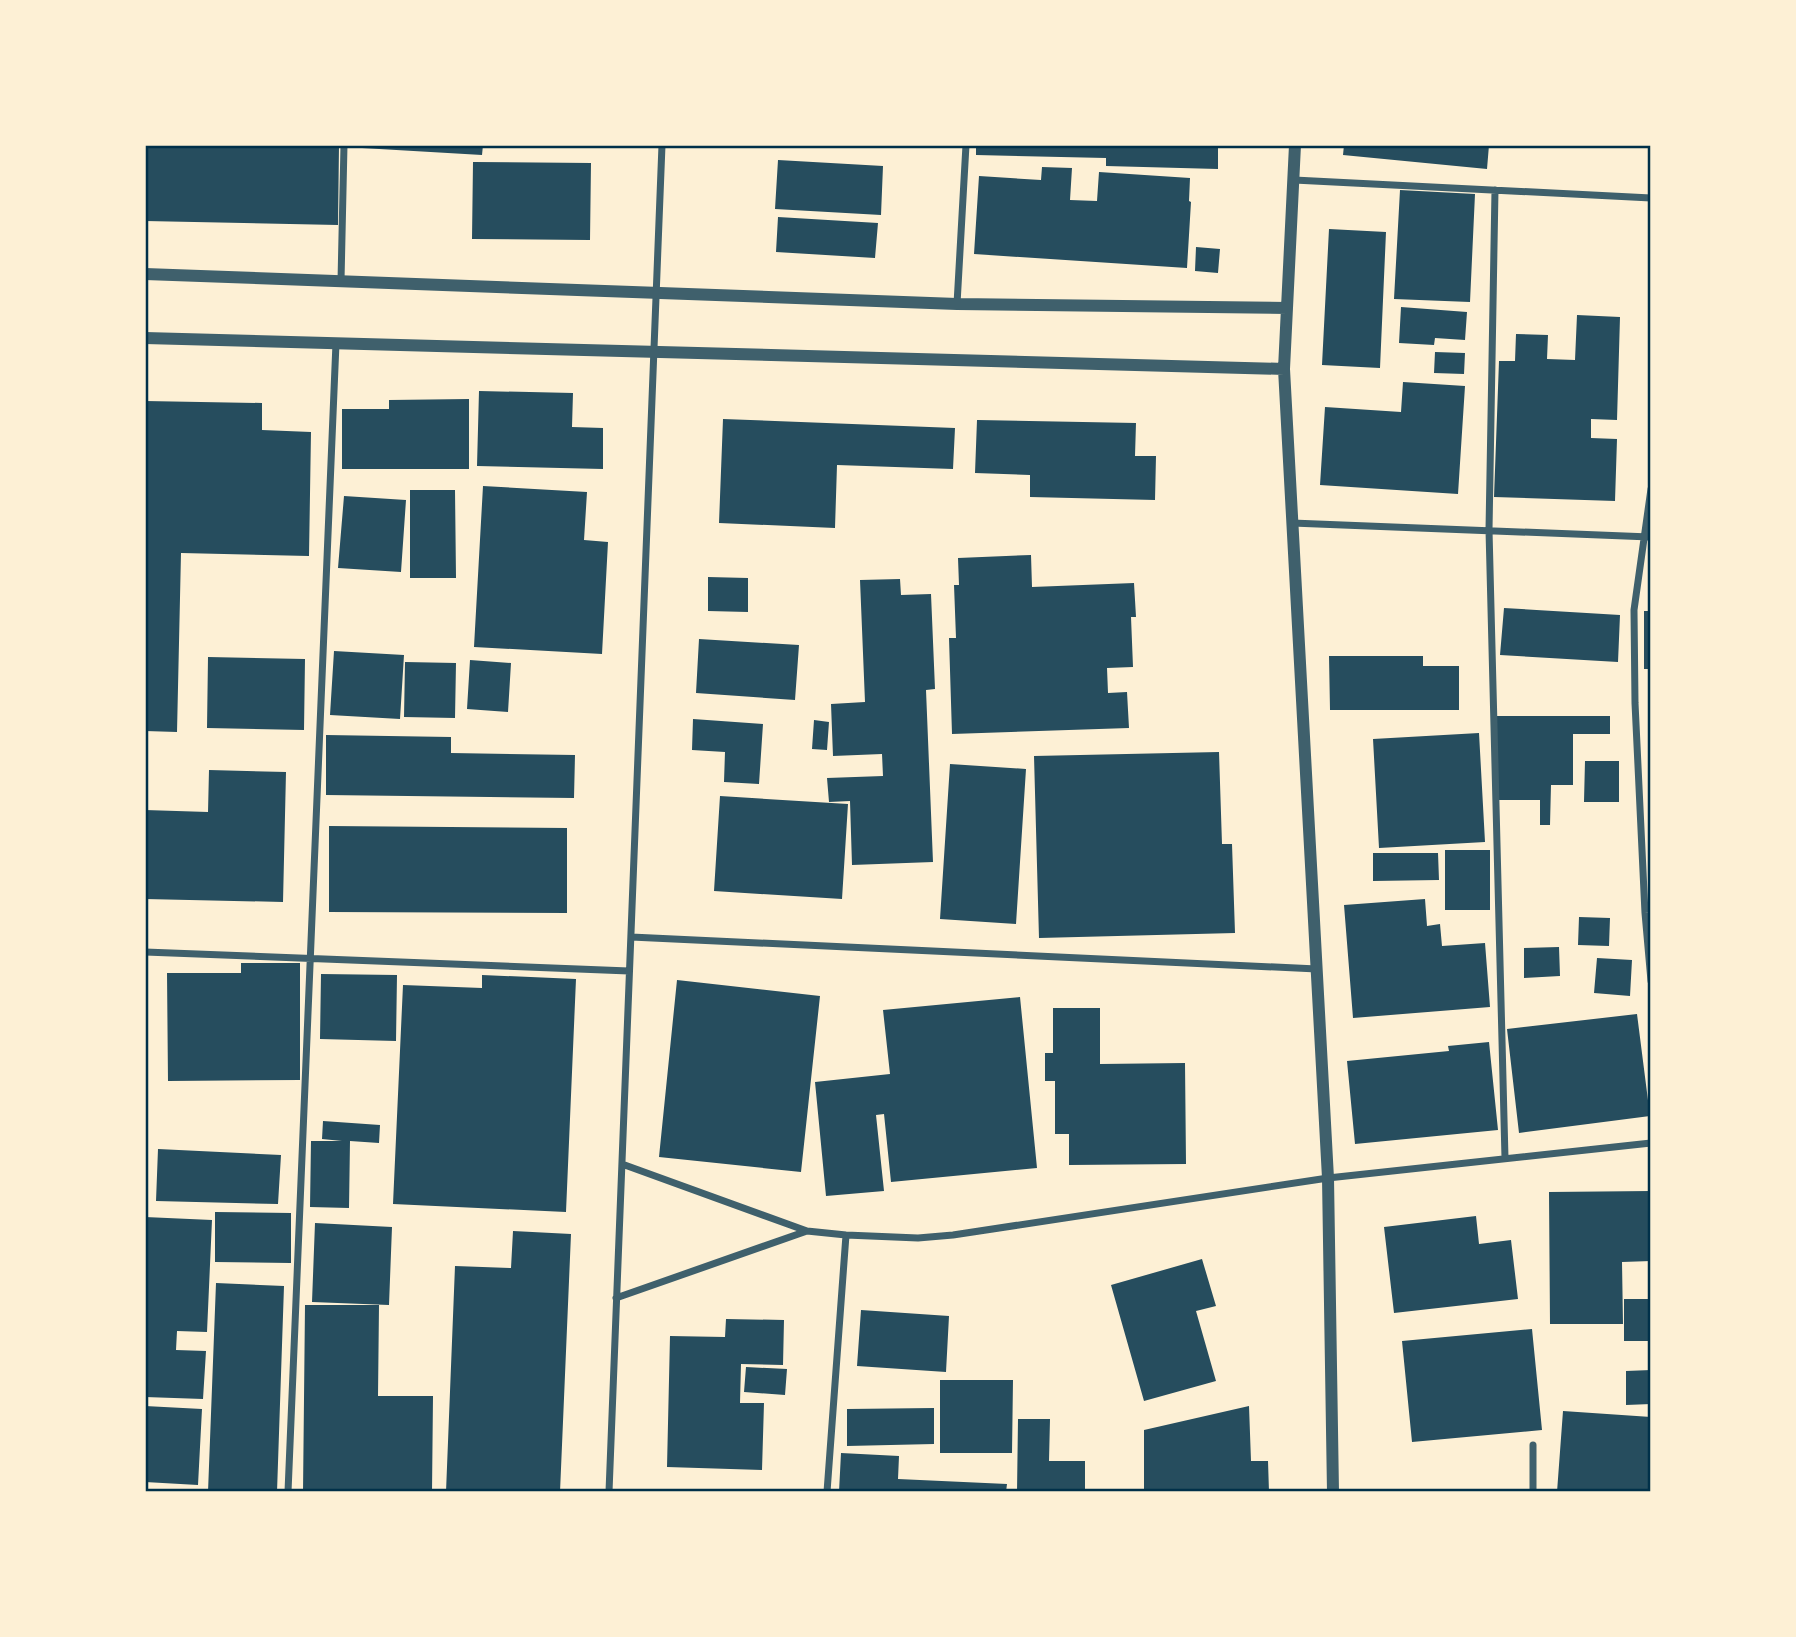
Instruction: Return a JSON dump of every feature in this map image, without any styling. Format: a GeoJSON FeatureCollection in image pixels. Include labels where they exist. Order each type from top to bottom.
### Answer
{"type":"FeatureCollection","features":[{"type":"Feature","properties":{"kind":"street"},"geometry":{"type":"LineString","coordinates":[[341,281],[344,145]]}},
{"type":"Feature","properties":{"kind":"street"},"geometry":{"type":"LineString","coordinates":[[609,1492],[662,145]]}},
{"type":"Feature","properties":{"kind":"street"},"geometry":{"type":"LineString","coordinates":[[957,304],[966,145]]}},
{"type":"Feature","properties":{"kind":"street"},"geometry":{"type":"LineString","coordinates":[[1295,145],[1284,369],[1328,1178],[1333,1492]]}},
{"type":"Feature","properties":{"kind":"street"},"geometry":{"type":"LineString","coordinates":[[1294,180],[1651,198]]}},
{"type":"Feature","properties":{"kind":"street"},"geometry":{"type":"LineString","coordinates":[[1495,190],[1489,530],[1505,1158]]}},
{"type":"Feature","properties":{"kind":"street"},"geometry":{"type":"LineString","coordinates":[[145,274],[957,304],[1287,308]]}},
{"type":"Feature","properties":{"kind":"street"},"geometry":{"type":"LineString","coordinates":[[145,338],[1284,369]]}},
{"type":"Feature","properties":{"kind":"street"},"geometry":{"type":"LineString","coordinates":[[288,1492],[336,343]]}},
{"type":"Feature","properties":{"kind":"street"},"geometry":{"type":"LineString","coordinates":[[1651,489],[1648,537],[1634,610],[1634,703],[1651,981]]}},
{"type":"Feature","properties":{"kind":"street"},"geometry":{"type":"LineString","coordinates":[[1292,523],[1648,537]]}},
{"type":"Feature","properties":{"kind":"street"},"geometry":{"type":"LineString","coordinates":[[631,937],[1317,969]]}},
{"type":"Feature","properties":{"kind":"street"},"geometry":{"type":"LineString","coordinates":[[145,952],[629,971]]}},
{"type":"Feature","properties":{"kind":"street"},"geometry":{"type":"LineString","coordinates":[[622,1164],[807,1231],[918,1238],[1328,1178],[1651,1143]]}},
{"type":"Feature","properties":{"kind":"street"},"geometry":{"type":"LineString","coordinates":[[616,1298],[807,1231]]}},
{"type":"Feature","properties":{"kind":"street"},"geometry":{"type":"LineString","coordinates":[[827,1492],[846,1235]]}},
{"type":"Feature","properties":{"kind":"street"},"geometry":{"type":"LineString","coordinates":[[1533,1445],[1533,1492]]}},
{"type":"Feature","properties":{"kind":"building"},"geometry":{"type":"Polygon","coordinates":[[[145,145],[339,145],[338,225],[145,221],[145,145]]]}},
{"type":"Feature","properties":{"kind":"building"},"geometry":{"type":"Polygon","coordinates":[[[362,145],[483,145],[482,155],[362,148],[362,145]]]}},
{"type":"Feature","properties":{"kind":"building"},"geometry":{"type":"Polygon","coordinates":[[[499,145],[585,145],[585,148],[499,148],[499,145]]]}},
{"type":"Feature","properties":{"kind":"building"},"geometry":{"type":"Polygon","coordinates":[[[976,145],[1218,145],[1218,169],[1106,166],[1106,158],[976,155],[976,145]]]}},
{"type":"Feature","properties":{"kind":"building"},"geometry":{"type":"Polygon","coordinates":[[[1344,145],[1489,145],[1487,169],[1343,155],[1344,145]]]}},
{"type":"Feature","properties":{"kind":"building"},"geometry":{"type":"Polygon","coordinates":[[[778,160],[883,166],[881,215],[775,209],[778,160]]]}},
{"type":"Feature","properties":{"kind":"building"},"geometry":{"type":"Polygon","coordinates":[[[473,162],[591,163],[590,240],[472,239],[473,162]]]}},
{"type":"Feature","properties":{"kind":"building"},"geometry":{"type":"Polygon","coordinates":[[[1042,167],[1072,168],[1070,200],[1097,201],[1099,172],[1190,178],[1187,268],[974,254],[979,176],[1041,180],[1042,167]]]}},
{"type":"Feature","properties":{"kind":"building"},"geometry":{"type":"Polygon","coordinates":[[[1400,190],[1475,194],[1470,302],[1394,299],[1400,190]]]}},
{"type":"Feature","properties":{"kind":"building"},"geometry":{"type":"Polygon","coordinates":[[[778,217],[878,223],[875,258],[776,252],[778,217]]]}},
{"type":"Feature","properties":{"kind":"building"},"geometry":{"type":"Polygon","coordinates":[[[1329,229],[1386,232],[1380,368],[1322,365],[1329,229]]]}},
{"type":"Feature","properties":{"kind":"building"},"geometry":{"type":"Polygon","coordinates":[[[1196,247],[1220,249],[1218,273],[1195,271],[1196,247]]]}},
{"type":"Feature","properties":{"kind":"building"},"geometry":{"type":"Polygon","coordinates":[[[1401,307],[1467,312],[1465,340],[1435,338],[1434,345],[1399,343],[1401,307]]]}},
{"type":"Feature","properties":{"kind":"building"},"geometry":{"type":"Polygon","coordinates":[[[1577,315],[1620,317],[1617,420],[1591,419],[1591,438],[1617,439],[1615,501],[1494,497],[1499,361],[1515,361],[1516,334],[1548,335],[1547,359],[1575,360],[1577,315]]]}},
{"type":"Feature","properties":{"kind":"building"},"geometry":{"type":"Polygon","coordinates":[[[1435,352],[1465,353],[1464,374],[1434,373],[1435,352]]]}},
{"type":"Feature","properties":{"kind":"building"},"geometry":{"type":"Polygon","coordinates":[[[1403,382],[1465,386],[1458,494],[1320,485],[1325,407],[1401,412],[1403,382]]]}},
{"type":"Feature","properties":{"kind":"building"},"geometry":{"type":"Polygon","coordinates":[[[479,391],[573,393],[572,427],[603,428],[603,469],[477,466],[479,391]]]}},
{"type":"Feature","properties":{"kind":"building"},"geometry":{"type":"Polygon","coordinates":[[[469,399],[469,469],[342,469],[342,409],[389,409],[389,400],[469,399]]]}},
{"type":"Feature","properties":{"kind":"building"},"geometry":{"type":"Polygon","coordinates":[[[145,401],[262,403],[262,430],[311,432],[309,556],[181,553],[177,732],[145,731],[145,401]]]}},
{"type":"Feature","properties":{"kind":"building"},"geometry":{"type":"Polygon","coordinates":[[[723,419],[955,428],[953,469],[837,465],[835,528],[719,523],[723,419]]]}},
{"type":"Feature","properties":{"kind":"building"},"geometry":{"type":"Polygon","coordinates":[[[977,420],[1136,423],[1135,456],[1156,456],[1155,500],[1030,497],[1030,475],[975,473],[977,420]]]}},
{"type":"Feature","properties":{"kind":"building"},"geometry":{"type":"Polygon","coordinates":[[[483,486],[587,492],[584,540],[608,542],[602,654],[474,647],[483,486]]]}},
{"type":"Feature","properties":{"kind":"building"},"geometry":{"type":"Polygon","coordinates":[[[410,490],[455,490],[456,578],[410,578],[410,490]]]}},
{"type":"Feature","properties":{"kind":"building"},"geometry":{"type":"Polygon","coordinates":[[[344,496],[406,500],[401,572],[338,568],[344,496]]]}},
{"type":"Feature","properties":{"kind":"building"},"geometry":{"type":"Polygon","coordinates":[[[1031,555],[1032,587],[1134,583],[1136,617],[1131,617],[1133,667],[1107,668],[1108,693],[1127,692],[1129,728],[952,734],[949,638],[956,638],[954,585],[959,585],[958,558],[1031,555]]]}},
{"type":"Feature","properties":{"kind":"building"},"geometry":{"type":"Polygon","coordinates":[[[708,577],[748,578],[748,612],[708,611],[708,577]]]}},
{"type":"Feature","properties":{"kind":"building"},"geometry":{"type":"Polygon","coordinates":[[[900,579],[901,595],[931,594],[935,689],[926,690],[933,862],[852,865],[850,801],[829,802],[827,778],[883,776],[882,754],[833,756],[831,704],[865,702],[860,580],[900,579]]]}},
{"type":"Feature","properties":{"kind":"building"},"geometry":{"type":"Polygon","coordinates":[[[1504,608],[1620,615],[1618,662],[1500,655],[1504,608]]]}},
{"type":"Feature","properties":{"kind":"building"},"geometry":{"type":"Polygon","coordinates":[[[1644,611],[1651,611],[1651,669],[1644,669],[1644,611]]]}},
{"type":"Feature","properties":{"kind":"building"},"geometry":{"type":"Polygon","coordinates":[[[699,639],[799,645],[795,700],[696,693],[699,639]]]}},
{"type":"Feature","properties":{"kind":"building"},"geometry":{"type":"Polygon","coordinates":[[[334,651],[404,655],[400,719],[330,715],[334,651]]]}},
{"type":"Feature","properties":{"kind":"building"},"geometry":{"type":"Polygon","coordinates":[[[1329,656],[1423,656],[1423,666],[1459,666],[1459,710],[1330,710],[1329,656]]]}},
{"type":"Feature","properties":{"kind":"building"},"geometry":{"type":"Polygon","coordinates":[[[208,657],[305,659],[304,730],[207,728],[208,657]]]}},
{"type":"Feature","properties":{"kind":"building"},"geometry":{"type":"Polygon","coordinates":[[[470,660],[511,663],[508,712],[467,709],[470,660]]]}},
{"type":"Feature","properties":{"kind":"building"},"geometry":{"type":"Polygon","coordinates":[[[405,662],[456,663],[455,718],[404,717],[405,662]]]}},
{"type":"Feature","properties":{"kind":"building"},"geometry":{"type":"Polygon","coordinates":[[[1496,716],[1610,716],[1610,734],[1573,734],[1573,785],[1551,785],[1550,825],[1540,825],[1540,800],[1496,800],[1496,716]]]}},
{"type":"Feature","properties":{"kind":"building"},"geometry":{"type":"Polygon","coordinates":[[[693,719],[763,724],[759,784],[724,782],[725,752],[692,750],[693,719]]]}},
{"type":"Feature","properties":{"kind":"building"},"geometry":{"type":"Polygon","coordinates":[[[814,720],[829,722],[827,750],[812,749],[814,720]]]}},
{"type":"Feature","properties":{"kind":"building"},"geometry":{"type":"Polygon","coordinates":[[[1479,733],[1485,842],[1379,848],[1373,739],[1479,733]]]}},
{"type":"Feature","properties":{"kind":"building"},"geometry":{"type":"Polygon","coordinates":[[[326,735],[451,737],[451,753],[575,755],[574,798],[326,795],[326,735]]]}},
{"type":"Feature","properties":{"kind":"building"},"geometry":{"type":"Polygon","coordinates":[[[1219,752],[1222,844],[1232,844],[1235,933],[1039,938],[1034,756],[1219,752]]]}},
{"type":"Feature","properties":{"kind":"building"},"geometry":{"type":"Polygon","coordinates":[[[1585,761],[1619,761],[1619,802],[1584,802],[1585,761]]]}},
{"type":"Feature","properties":{"kind":"building"},"geometry":{"type":"Polygon","coordinates":[[[950,764],[1026,769],[1016,924],[940,919],[950,764]]]}},
{"type":"Feature","properties":{"kind":"building"},"geometry":{"type":"Polygon","coordinates":[[[209,770],[286,772],[283,902],[145,899],[145,810],[208,812],[209,770]]]}},
{"type":"Feature","properties":{"kind":"building"},"geometry":{"type":"Polygon","coordinates":[[[720,796],[848,804],[842,899],[714,891],[720,796]]]}},
{"type":"Feature","properties":{"kind":"building"},"geometry":{"type":"Polygon","coordinates":[[[329,826],[567,828],[567,913],[329,912],[329,826]]]}},
{"type":"Feature","properties":{"kind":"building"},"geometry":{"type":"Polygon","coordinates":[[[1445,850],[1490,850],[1490,910],[1445,910],[1445,850]]]}},
{"type":"Feature","properties":{"kind":"building"},"geometry":{"type":"Polygon","coordinates":[[[1373,853],[1438,853],[1439,880],[1373,881],[1373,853]]]}},
{"type":"Feature","properties":{"kind":"building"},"geometry":{"type":"Polygon","coordinates":[[[1425,899],[1427,926],[1440,924],[1442,946],[1485,943],[1490,1007],[1353,1018],[1344,905],[1425,899]]]}},
{"type":"Feature","properties":{"kind":"building"},"geometry":{"type":"Polygon","coordinates":[[[1579,917],[1610,918],[1609,946],[1578,945],[1579,917]]]}},
{"type":"Feature","properties":{"kind":"building"},"geometry":{"type":"Polygon","coordinates":[[[1559,947],[1560,976],[1524,978],[1524,948],[1559,947]]]}},
{"type":"Feature","properties":{"kind":"building"},"geometry":{"type":"Polygon","coordinates":[[[1597,958],[1632,960],[1630,996],[1594,993],[1597,958]]]}},
{"type":"Feature","properties":{"kind":"building"},"geometry":{"type":"Polygon","coordinates":[[[241,963],[300,963],[300,1080],[168,1081],[167,973],[241,973],[241,963]]]}},
{"type":"Feature","properties":{"kind":"building"},"geometry":{"type":"Polygon","coordinates":[[[321,974],[397,975],[396,1041],[320,1039],[321,974]]]}},
{"type":"Feature","properties":{"kind":"building"},"geometry":{"type":"Polygon","coordinates":[[[482,975],[576,979],[566,1212],[393,1204],[403,985],[482,988],[482,975]]]}},
{"type":"Feature","properties":{"kind":"building"},"geometry":{"type":"Polygon","coordinates":[[[677,980],[820,996],[801,1172],[659,1157],[677,980]]]}},
{"type":"Feature","properties":{"kind":"building"},"geometry":{"type":"Polygon","coordinates":[[[1020,997],[1037,1168],[891,1182],[884,1114],[876,1115],[884,1191],[826,1196],[815,1082],[890,1074],[883,1010],[1020,997]]]}},
{"type":"Feature","properties":{"kind":"building"},"geometry":{"type":"Polygon","coordinates":[[[1053,1008],[1100,1008],[1100,1064],[1185,1063],[1186,1164],[1069,1165],[1069,1134],[1055,1134],[1055,1081],[1045,1081],[1045,1053],[1053,1053],[1053,1008]]]}},
{"type":"Feature","properties":{"kind":"building"},"geometry":{"type":"Polygon","coordinates":[[[1637,1014],[1650,1116],[1519,1133],[1507,1029],[1637,1014]]]}},
{"type":"Feature","properties":{"kind":"building"},"geometry":{"type":"Polygon","coordinates":[[[1489,1042],[1498,1130],[1355,1144],[1347,1061],[1449,1051],[1448,1046],[1489,1042]]]}},
{"type":"Feature","properties":{"kind":"building"},"geometry":{"type":"Polygon","coordinates":[[[323,1121],[380,1125],[379,1143],[350,1141],[349,1208],[310,1207],[311,1141],[342,1141],[322,1139],[323,1121]]]}},
{"type":"Feature","properties":{"kind":"building"},"geometry":{"type":"Polygon","coordinates":[[[158,1149],[281,1155],[278,1204],[156,1201],[158,1149]]]}},
{"type":"Feature","properties":{"kind":"building"},"geometry":{"type":"Polygon","coordinates":[[[1651,1191],[1651,1261],[1622,1262],[1623,1324],[1550,1324],[1549,1192],[1651,1191]]]}},
{"type":"Feature","properties":{"kind":"building"},"geometry":{"type":"Polygon","coordinates":[[[215,1212],[291,1213],[291,1263],[215,1262],[215,1212]]]}},
{"type":"Feature","properties":{"kind":"building"},"geometry":{"type":"Polygon","coordinates":[[[1476,1216],[1479,1244],[1511,1240],[1518,1299],[1394,1313],[1384,1227],[1476,1216]]]}},
{"type":"Feature","properties":{"kind":"building"},"geometry":{"type":"Polygon","coordinates":[[[145,1217],[212,1220],[207,1332],[177,1331],[176,1350],[206,1351],[203,1399],[145,1397],[145,1217]]]}},
{"type":"Feature","properties":{"kind":"building"},"geometry":{"type":"Polygon","coordinates":[[[315,1223],[392,1227],[389,1305],[312,1302],[315,1223]]]}},
{"type":"Feature","properties":{"kind":"building"},"geometry":{"type":"Polygon","coordinates":[[[513,1231],[571,1234],[560,1492],[446,1492],[455,1266],[511,1268],[513,1231]]]}},
{"type":"Feature","properties":{"kind":"building"},"geometry":{"type":"Polygon","coordinates":[[[1202,1259],[1216,1306],[1196,1311],[1216,1381],[1144,1401],[1111,1285],[1202,1259]]]}},
{"type":"Feature","properties":{"kind":"building"},"geometry":{"type":"Polygon","coordinates":[[[216,1283],[284,1286],[277,1492],[208,1492],[216,1283]]]}},
{"type":"Feature","properties":{"kind":"building"},"geometry":{"type":"Polygon","coordinates":[[[1624,1299],[1651,1299],[1651,1341],[1624,1341],[1624,1299]]]}},
{"type":"Feature","properties":{"kind":"building"},"geometry":{"type":"Polygon","coordinates":[[[305,1305],[379,1305],[378,1396],[433,1396],[432,1492],[303,1492],[305,1305]]]}},
{"type":"Feature","properties":{"kind":"building"},"geometry":{"type":"Polygon","coordinates":[[[861,1310],[949,1316],[946,1372],[857,1366],[861,1310]]]}},
{"type":"Feature","properties":{"kind":"building"},"geometry":{"type":"Polygon","coordinates":[[[726,1319],[784,1320],[783,1365],[741,1364],[740,1403],[764,1403],[762,1470],[667,1467],[670,1336],[725,1337],[726,1319]]]}},
{"type":"Feature","properties":{"kind":"building"},"geometry":{"type":"Polygon","coordinates":[[[1532,1329],[1542,1430],[1412,1442],[1402,1341],[1532,1329]]]}},
{"type":"Feature","properties":{"kind":"building"},"geometry":{"type":"Polygon","coordinates":[[[746,1367],[787,1369],[785,1395],[744,1392],[746,1367]]]}},
{"type":"Feature","properties":{"kind":"building"},"geometry":{"type":"Polygon","coordinates":[[[1651,1370],[1651,1404],[1626,1405],[1626,1371],[1651,1370]]]}},
{"type":"Feature","properties":{"kind":"building"},"geometry":{"type":"Polygon","coordinates":[[[940,1380],[1013,1380],[1012,1453],[940,1453],[940,1380]]]}},
{"type":"Feature","properties":{"kind":"building"},"geometry":{"type":"Polygon","coordinates":[[[145,1406],[202,1409],[198,1485],[145,1482],[145,1406]]]}},
{"type":"Feature","properties":{"kind":"building"},"geometry":{"type":"Polygon","coordinates":[[[1249,1406],[1251,1461],[1268,1461],[1269,1492],[1144,1492],[1144,1430],[1249,1406]]]}},
{"type":"Feature","properties":{"kind":"building"},"geometry":{"type":"Polygon","coordinates":[[[934,1408],[934,1444],[847,1446],[847,1409],[934,1408]]]}},
{"type":"Feature","properties":{"kind":"building"},"geometry":{"type":"Polygon","coordinates":[[[1563,1411],[1651,1417],[1651,1492],[1557,1492],[1563,1411]]]}},
{"type":"Feature","properties":{"kind":"building"},"geometry":{"type":"Polygon","coordinates":[[[1018,1419],[1050,1419],[1049,1461],[1085,1461],[1085,1492],[1017,1492],[1018,1419]]]}},
{"type":"Feature","properties":{"kind":"building"},"geometry":{"type":"Polygon","coordinates":[[[841,1453],[899,1456],[898,1479],[1007,1484],[1006,1492],[839,1492],[841,1453]]]}}]}
